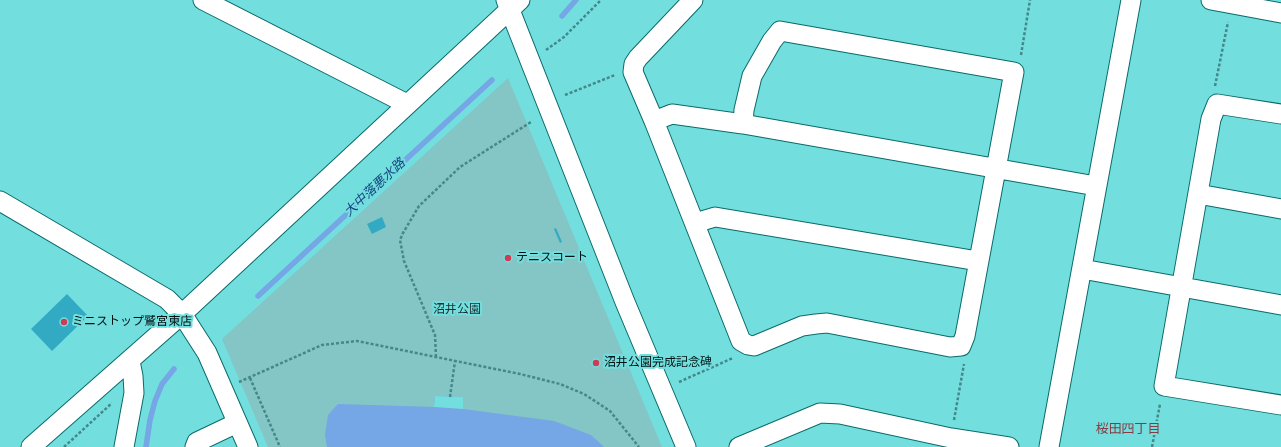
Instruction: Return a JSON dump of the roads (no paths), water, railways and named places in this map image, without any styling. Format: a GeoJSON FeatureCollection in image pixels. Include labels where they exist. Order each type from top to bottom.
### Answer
{"type":"FeatureCollection","features":[{"type":"Feature","properties":{"kind":"street"},"geometry":{"type":"LineString","coordinates":[[203,0],[408,104]]}},
{"type":"Feature","properties":{"kind":"street"},"geometry":{"type":"LineString","coordinates":[[693,0],[638,58],[634,64],[633,72],[695,223],[741,341],[748,345],[754,346],[802,326],[827,323],[950,347],[961,346],[965,336],[1014,72],[780,30],[752,76],[742,124]]}},
{"type":"Feature","properties":{"kind":"street"},"geometry":{"type":"LineString","coordinates":[[1049,447],[1131,0]]}},
{"type":"Feature","properties":{"kind":"street"},"geometry":{"type":"LineString","coordinates":[[1211,0],[1281,13]]}},
{"type":"Feature","properties":{"kind":"street"},"geometry":{"type":"LineString","coordinates":[[31,447],[182,314],[408,104],[512,4],[625,302],[686,447]]}},
{"type":"Feature","properties":{"kind":"street"},"geometry":{"type":"LineString","coordinates":[[1281,114],[1217,104],[1211,119],[1164,386],[1281,405]]}},
{"type":"Feature","properties":{"kind":"street"},"geometry":{"type":"LineString","coordinates":[[654,121],[672,114],[742,124],[1096,186]]}},
{"type":"Feature","properties":{"kind":"street"},"geometry":{"type":"LineString","coordinates":[[1198,194],[1281,210]]}},
{"type":"Feature","properties":{"kind":"street"},"geometry":{"type":"LineString","coordinates":[[0,201],[167,299],[182,314],[207,353],[248,447]]}},
{"type":"Feature","properties":{"kind":"street"},"geometry":{"type":"LineString","coordinates":[[695,223],[715,217],[978,262]]}},
{"type":"Feature","properties":{"kind":"street"},"geometry":{"type":"LineString","coordinates":[[1082,269],[1281,304]]}},
{"type":"Feature","properties":{"kind":"street"},"geometry":{"type":"LineString","coordinates":[[124,447],[134,394],[130,360]]}},
{"type":"Feature","properties":{"kind":"street"},"geometry":{"type":"LineString","coordinates":[[739,447],[820,413],[840,414],[951,438],[1009,447]]}},
{"type":"Feature","properties":{"kind":"street"},"geometry":{"type":"LineString","coordinates":[[195,447],[198,442],[237,423]]}},
{"type":"Feature","properties":{"kind":"water"},"geometry":{"type":"Polygon","coordinates":[[[435,396],[463,397],[463,409],[554,421],[591,435],[604,447],[327,447],[325,435],[328,415],[338,404],[434,407],[435,396]]]}},
{"type":"Feature","properties":{"kind":"waterway","name":"大中落悪水路"},"geometry":{"type":"LineString","coordinates":[[562,16],[576,0]]}},
{"type":"Feature","properties":{"kind":"waterway","name":"大中落悪水路"},"geometry":{"type":"LineString","coordinates":[[258,296],[492,80]]}},
{"type":"Feature","properties":{"kind":"waterway","name":"大中落悪水路"},"geometry":{"type":"LineString","coordinates":[[146,447],[150,420],[155,401],[162,384],[174,369]]}},
{"type":"Feature","properties":{"kind":"place","name":"テニスコート"},"geometry":{"type":"Point","coordinates":[508,258]}},
{"type":"Feature","properties":{"kind":"place","name":"ミニストップ鷲宮東店"},"geometry":{"type":"Point","coordinates":[64,322]}},
{"type":"Feature","properties":{"kind":"place","name":"沼井公園完成記念碑"},"geometry":{"type":"Point","coordinates":[596,363]}},
{"type":"Feature","properties":{"kind":"district","name":"桜田四丁目"},"geometry":{"type":"Point","coordinates":[1128,430]}},
{"type":"Feature","properties":{"kind":"park label","name":"沼井公園"},"geometry":{"type":"Point","coordinates":[457,310]}}]}
